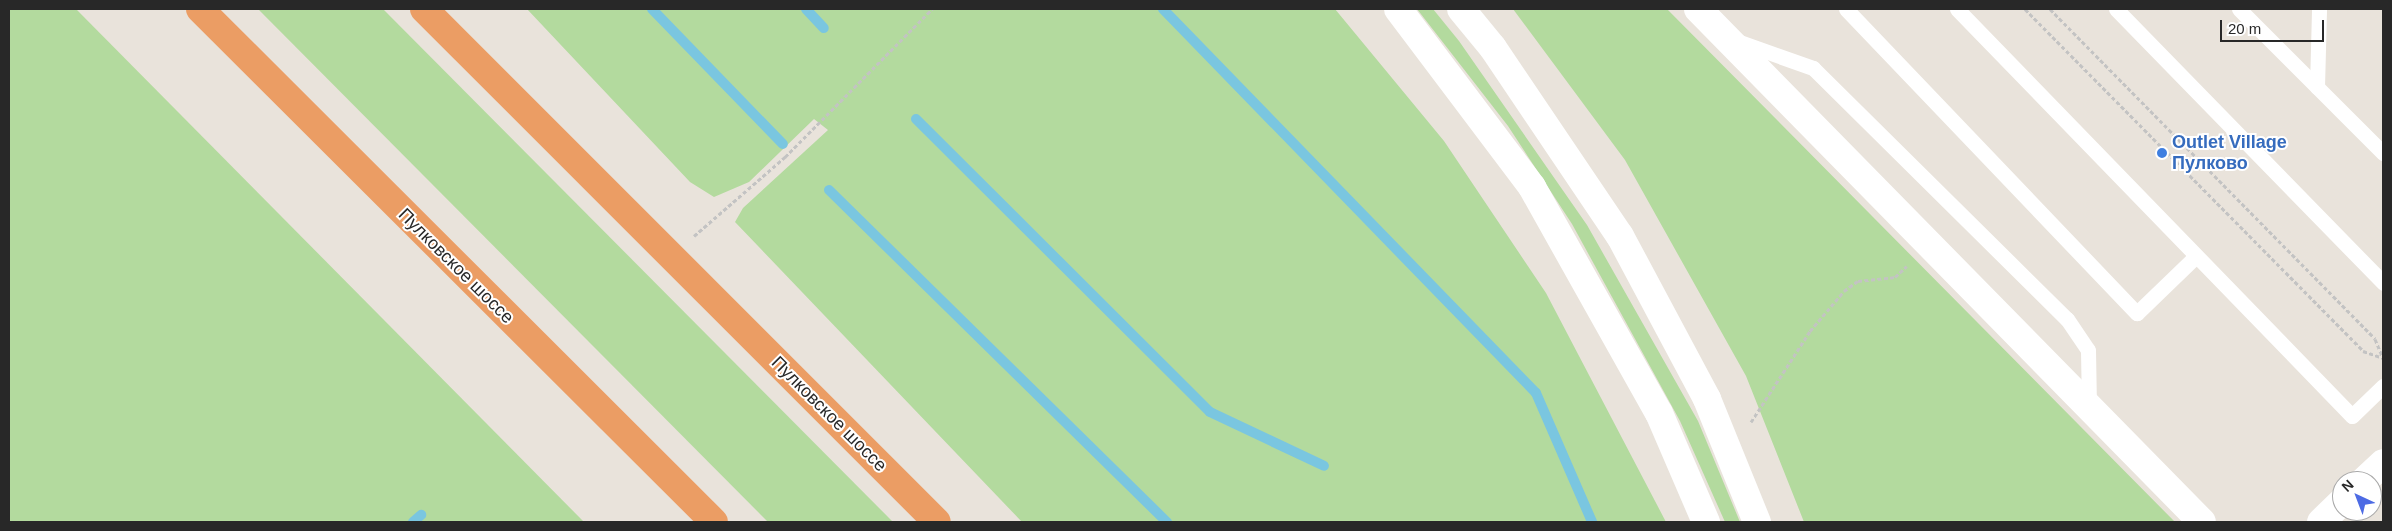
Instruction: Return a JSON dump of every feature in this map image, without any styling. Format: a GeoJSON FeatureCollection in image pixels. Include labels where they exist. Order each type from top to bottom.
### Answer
{"type":"FeatureCollection","features":[{"type":"Feature","properties":{"kind":"highway","name":"Пулковское шоссе"},"geometry":{"type":"LineString","coordinates":[[200,9],[714,522]]}},
{"type":"Feature","properties":{"kind":"highway","name":"Пулковское шоссе"},"geometry":{"type":"LineString","coordinates":[[424,9],[938,522]]}},
{"type":"Feature","properties":{"kind":"main road"},"geometry":{"type":"LineString","coordinates":[[1398,9],[1532,187],[1659,413],[1706,522]]}},
{"type":"Feature","properties":{"kind":"main road"},"geometry":{"type":"LineString","coordinates":[[1461,9],[1493,48],[1620,236],[1707,399],[1757,522]]}},
{"type":"Feature","properties":{"kind":"main road"},"geometry":{"type":"LineString","coordinates":[[1698,9],[2202,522]]}},
{"type":"Feature","properties":{"kind":"main road"},"geometry":{"type":"LineString","coordinates":[[2321,522],[2332,512]]}},
{"type":"Feature","properties":{"kind":"lane"},"geometry":{"type":"LineString","coordinates":[[1846,9],[2137,313],[2196,256]]}},
{"type":"Feature","properties":{"kind":"lane"},"geometry":{"type":"LineString","coordinates":[[1958,9],[2352,416],[2383,386]]}},
{"type":"Feature","properties":{"kind":"lane"},"geometry":{"type":"LineString","coordinates":[[2116,9],[2383,283]]}},
{"type":"Feature","properties":{"kind":"lane"},"geometry":{"type":"LineString","coordinates":[[2239,9],[2383,153]]}},
{"type":"Feature","properties":{"kind":"lane"},"geometry":{"type":"LineString","coordinates":[[2317,87],[2319,9]]}},
{"type":"Feature","properties":{"kind":"lane"},"geometry":{"type":"LineString","coordinates":[[1726,37],[1814,68],[2067,318],[2088,350],[2089,406]]}},
{"type":"Feature","properties":{"kind":"path"},"geometry":{"type":"LineString","coordinates":[[710,223],[791,151],[932,9]]}},
{"type":"Feature","properties":{"kind":"path"},"geometry":{"type":"LineString","coordinates":[[2025,9],[2362,351],[2383,358]]}},
{"type":"Feature","properties":{"kind":"path"},"geometry":{"type":"LineString","coordinates":[[2050,9],[2375,339],[2383,358]]}},
{"type":"Feature","properties":{"kind":"path"},"geometry":{"type":"LineString","coordinates":[[1750,422],[1810,331],[1844,291],[1858,281],[1894,277],[1905,267]]}},
{"type":"Feature","properties":{"kind":"green space"},"geometry":{"type":"Polygon","coordinates":[[[9,9],[76,9],[584,522],[9,522],[9,9]]]}},
{"type":"Feature","properties":{"kind":"green space"},"geometry":{"type":"Polygon","coordinates":[[[258,9],[383,9],[893,522],[768,522],[258,9]]]}},
{"type":"Feature","properties":{"kind":"green space"},"geometry":{"type":"Polygon","coordinates":[[[527,9],[1335,9],[1444,141],[1546,293],[1666,522],[1022,522],[735,222],[743,208],[828,130],[814,119],[749,182],[714,197],[690,182],[527,9]]]}},
{"type":"Feature","properties":{"kind":"green space"},"geometry":{"type":"Polygon","coordinates":[[[1417,9],[1433,9],[1459,41],[1587,225],[1698,421],[1740,522],[1725,522],[1680,421],[1572,224],[1508,126],[1417,9]]]}},
{"type":"Feature","properties":{"kind":"green space"},"geometry":{"type":"Polygon","coordinates":[[[1513,9],[1667,9],[2175,522],[1804,522],[1746,376],[1625,160],[1513,9]]]}},
{"type":"Feature","properties":{"kind":"waterway"},"geometry":{"type":"LineString","coordinates":[[652,9],[783,144]]}},
{"type":"Feature","properties":{"kind":"waterway"},"geometry":{"type":"LineString","coordinates":[[806,9],[824,28]]}},
{"type":"Feature","properties":{"kind":"waterway"},"geometry":{"type":"LineString","coordinates":[[1163,9],[1536,393],[1592,522]]}},
{"type":"Feature","properties":{"kind":"waterway"},"geometry":{"type":"LineString","coordinates":[[916,119],[1210,412],[1324,466]]}},
{"type":"Feature","properties":{"kind":"waterway"},"geometry":{"type":"LineString","coordinates":[[829,190],[1167,522]]}},
{"type":"Feature","properties":{"kind":"waterway"},"geometry":{"type":"LineString","coordinates":[[413,522],[421,515]]}},
{"type":"Feature","properties":{"kind":"place","name":"Outlet Village Пулково"},"geometry":{"type":"Point","coordinates":[2162,153]}}]}
